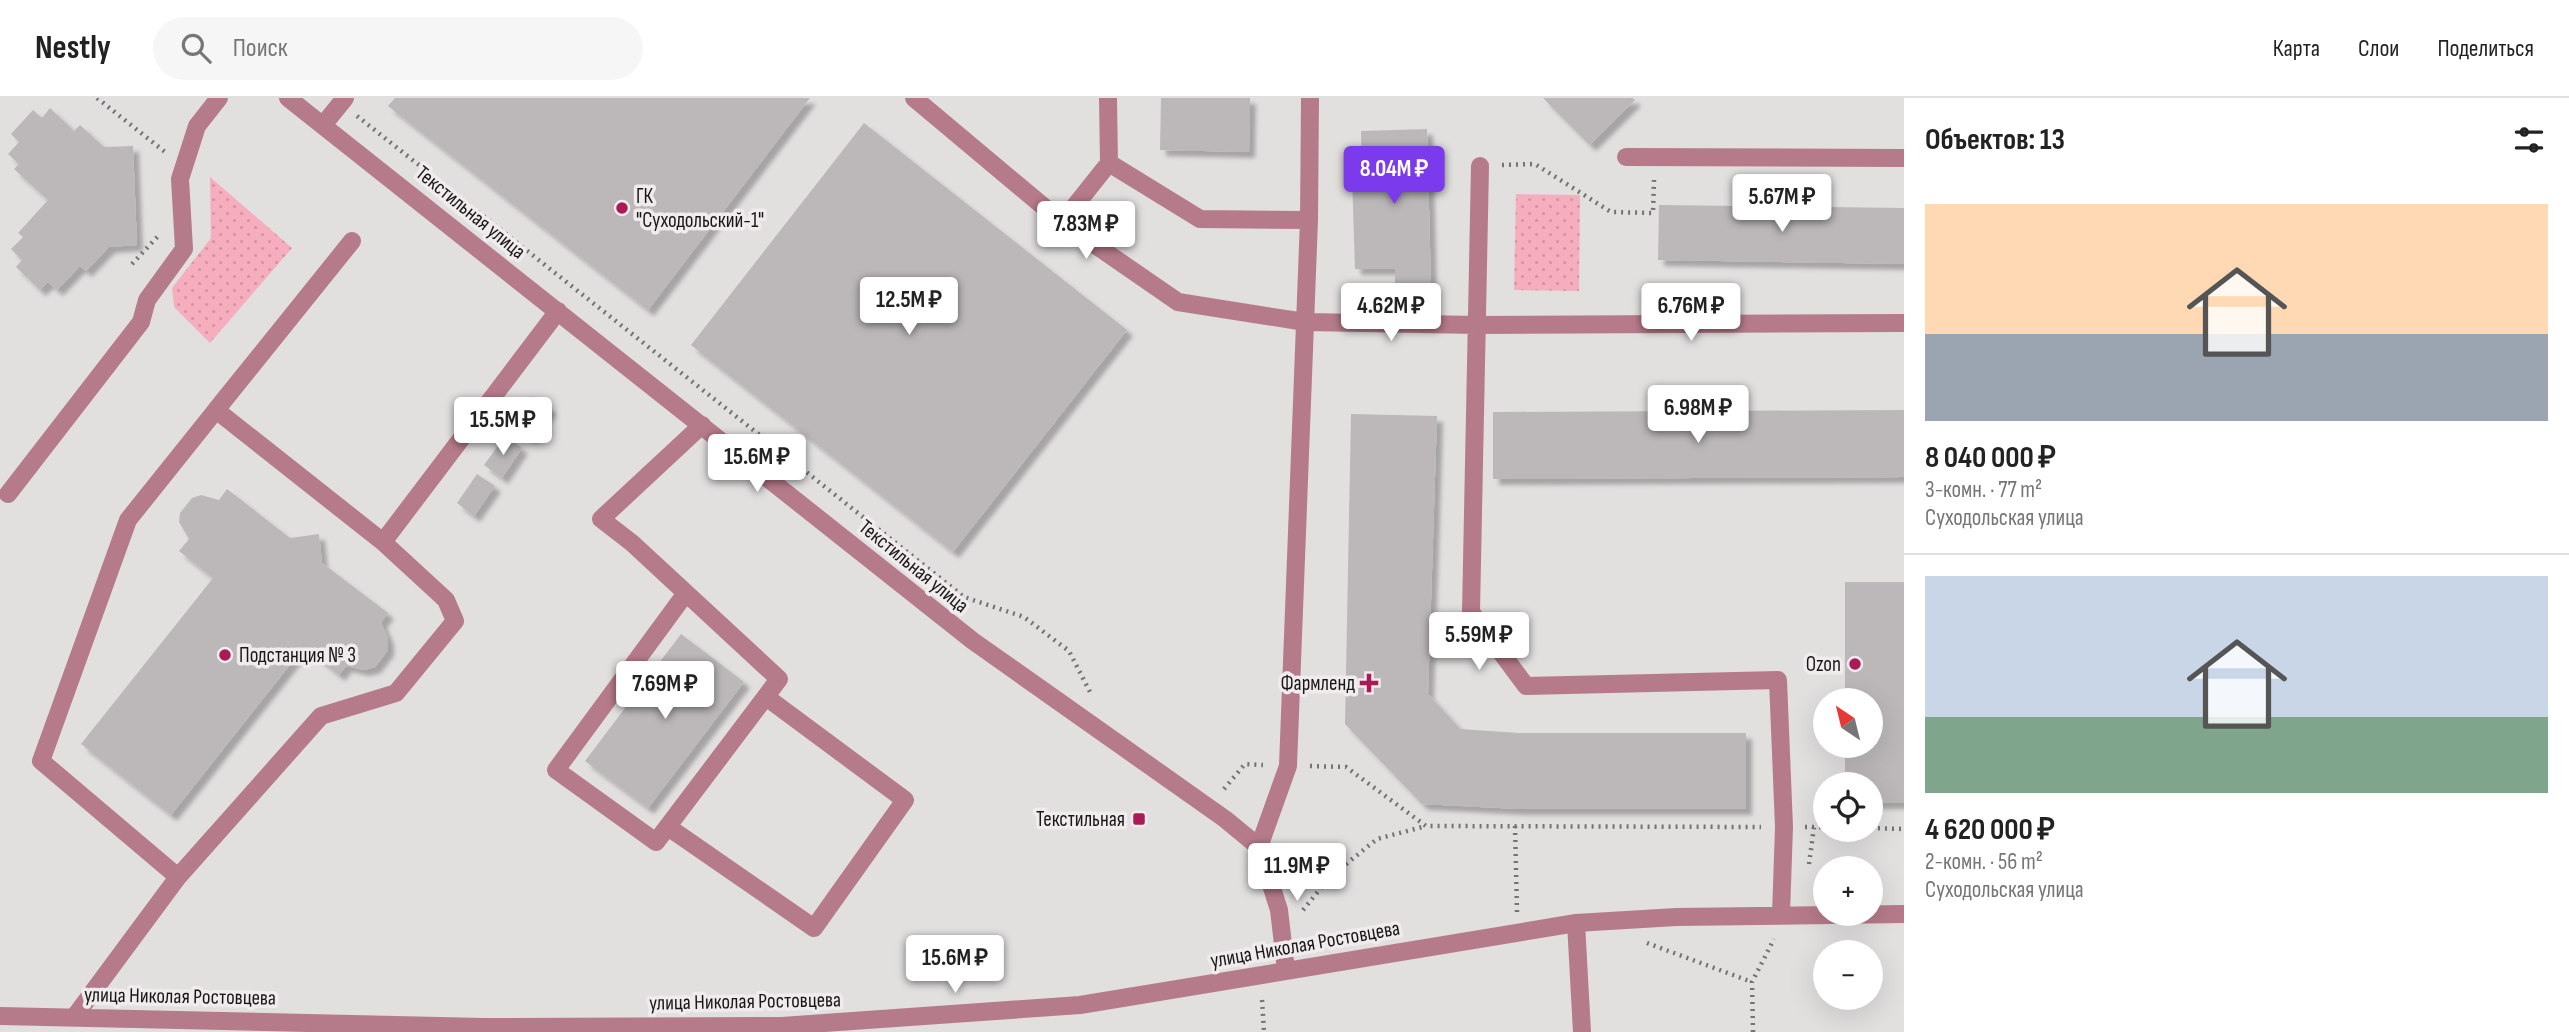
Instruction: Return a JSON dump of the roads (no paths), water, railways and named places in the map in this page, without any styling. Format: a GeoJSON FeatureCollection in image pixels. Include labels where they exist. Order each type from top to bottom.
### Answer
{"type":"FeatureCollection","features":[{"type":"Feature","properties":{"kind":"street"},"geometry":{"type":"LineString","coordinates":[[8,494],[141,322],[148,300],[184,249],[180,179],[197,126],[219,98]]}},
{"type":"Feature","properties":{"kind":"street","name":"Текстильная улица"},"geometry":{"type":"LineString","coordinates":[[288,98],[973,641],[1225,819],[1259,847]]}},
{"type":"Feature","properties":{"kind":"street"},"geometry":{"type":"LineString","coordinates":[[914,98],[1062,222],[1178,302],[1305,322],[1477,325],[1904,323]]}},
{"type":"Feature","properties":{"kind":"street"},"geometry":{"type":"LineString","coordinates":[[1062,222],[1110,163],[1108,98]]}},
{"type":"Feature","properties":{"kind":"street"},"geometry":{"type":"LineString","coordinates":[[1286,970],[1279,910],[1259,847],[1288,766],[1309,220],[1310,98]]}},
{"type":"Feature","properties":{"kind":"street"},"geometry":{"type":"LineString","coordinates":[[324,124],[343,100]]}},
{"type":"Feature","properties":{"kind":"street"},"geometry":{"type":"LineString","coordinates":[[1626,157],[1904,159]]}},
{"type":"Feature","properties":{"kind":"street"},"geometry":{"type":"LineString","coordinates":[[1110,163],[1200,219],[1309,220]]}},
{"type":"Feature","properties":{"kind":"street"},"geometry":{"type":"LineString","coordinates":[[1480,166],[1471,612],[1526,686],[1778,680],[1784,827],[1781,914]]}},
{"type":"Feature","properties":{"kind":"street"},"geometry":{"type":"LineString","coordinates":[[178,877],[41,761],[128,520],[352,241]]}},
{"type":"Feature","properties":{"kind":"street"},"geometry":{"type":"LineString","coordinates":[[383,542],[558,311]]}},
{"type":"Feature","properties":{"kind":"street"},"geometry":{"type":"LineString","coordinates":[[75,1016],[178,877],[321,716],[396,693],[455,621],[446,600],[383,542],[216,410]]}},
{"type":"Feature","properties":{"kind":"street"},"geometry":{"type":"LineString","coordinates":[[686,593],[556,770],[656,842],[779,679],[632,543],[601,519],[702,425]]}},
{"type":"Feature","properties":{"kind":"street"},"geometry":{"type":"LineString","coordinates":[[668,827],[814,928],[905,800],[766,697]]}},
{"type":"Feature","properties":{"kind":"street","name":"улица Николая Ростовцева"},"geometry":{"type":"LineString","coordinates":[[0,1016],[483,1029],[782,1026],[1080,1006],[1576,923],[1781,914],[1904,914]]}},
{"type":"Feature","properties":{"kind":"street"},"geometry":{"type":"LineString","coordinates":[[1576,923],[1582,1032]]}},
{"type":"Feature","properties":{"kind":"place","name":"ГК \"Суходольский-1\""},"geometry":{"type":"Point","coordinates":[622,208]}},
{"type":"Feature","properties":{"kind":"place","name":"Подстанция № 3"},"geometry":{"type":"Point","coordinates":[225,655]}},
{"type":"Feature","properties":{"kind":"place","name":"Ozon"},"geometry":{"type":"Point","coordinates":[1855,664]}},
{"type":"Feature","properties":{"kind":"place","name":"Фармленд"},"geometry":{"type":"Point","coordinates":[1369,683]}},
{"type":"Feature","properties":{"kind":"place","name":"Текстильная"},"geometry":{"type":"Point","coordinates":[1139,819]}}]}
